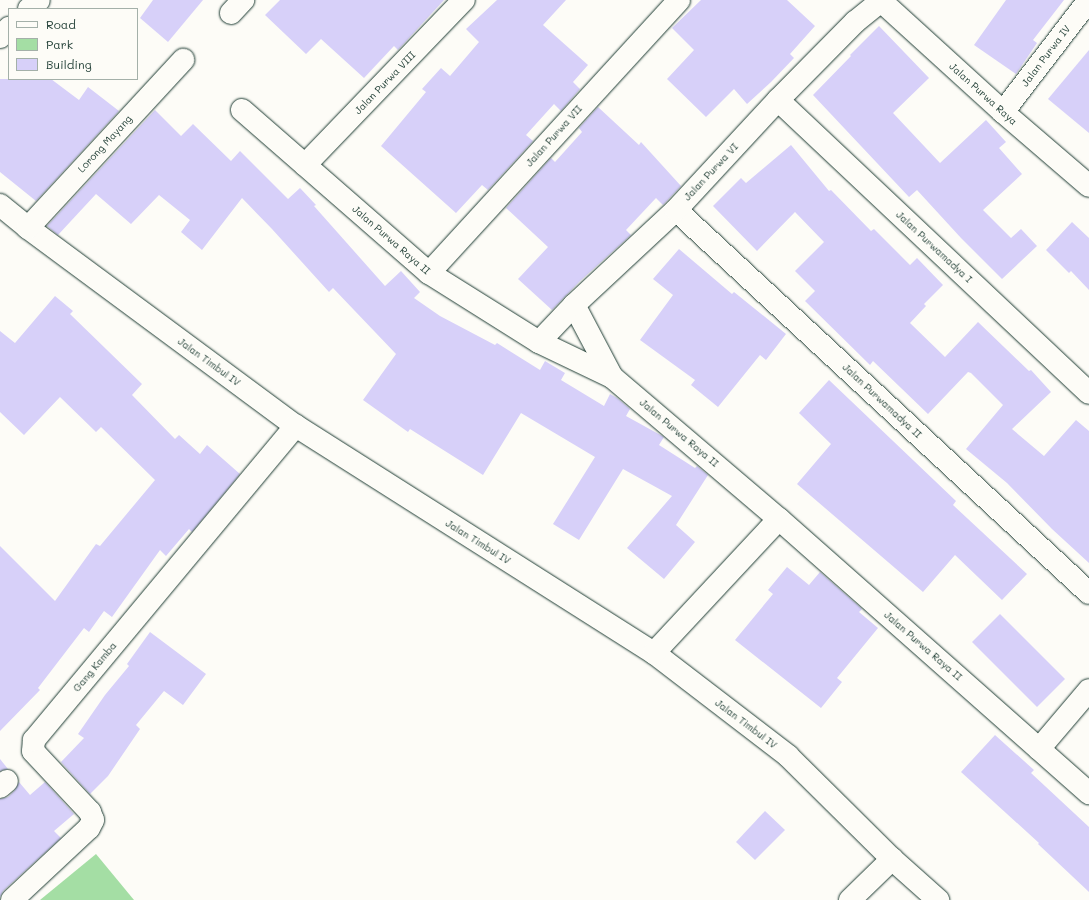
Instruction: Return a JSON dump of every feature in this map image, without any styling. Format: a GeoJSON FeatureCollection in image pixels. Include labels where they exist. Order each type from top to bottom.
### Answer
{"type":"FeatureCollection","features":[{"type":"Feature","properties":{"kind":"street"},"geometry":{"type":"LineString","coordinates":[[30,8],[38,0]]}},
{"type":"Feature","properties":{"kind":"street","name":"Jalan Purwa VIII"},"geometry":{"type":"LineString","coordinates":[[305,166],[464,0]]}},
{"type":"Feature","properties":{"kind":"street","name":"Jalan Purwa VII"},"geometry":{"type":"LineString","coordinates":[[428,273],[678,0]]}},
{"type":"Feature","properties":{"kind":"street","name":"Jalan Purwa Raya"},"geometry":{"type":"LineString","coordinates":[[881,0],[1003,112],[1089,186]]}},
{"type":"Feature","properties":{"kind":"street","name":"Jalan Purwa VI"},"geometry":{"type":"LineString","coordinates":[[539,342],[574,305],[676,210],[778,100],[856,22],[881,0]]}},
{"type":"Feature","properties":{"kind":"street","name":"Jalan Purwa IV"},"geometry":{"type":"LineString","coordinates":[[1003,112],[1089,0]]}},
{"type":"Feature","properties":{"kind":"street"},"geometry":{"type":"LineString","coordinates":[[0,37],[8,29]]}},
{"type":"Feature","properties":{"kind":"street","name":"Lorong Mayang"},"geometry":{"type":"LineString","coordinates":[[28,228],[182,60]]}},
{"type":"Feature","properties":{"kind":"street","name":"Jalan Purwamadya I"},"geometry":{"type":"LineString","coordinates":[[778,100],[1089,394]]}},
{"type":"Feature","properties":{"kind":"street","name":"Jalan Purwa Raya II"},"geometry":{"type":"LineString","coordinates":[[242,110],[428,273],[539,342],[612,377],[779,519],[1089,793]]}},
{"type":"Feature","properties":{"kind":"street","name":"Jalan Timbul IV"},"geometry":{"type":"LineString","coordinates":[[0,205],[28,228],[296,426],[654,653],[788,756],[892,860],[938,900]]}},
{"type":"Feature","properties":{"kind":"street","name":"Jalan Purwamadya II"},"geometry":{"type":"LineString","coordinates":[[676,210],[1089,593]]}},
{"type":"Feature","properties":{"kind":"street"},"geometry":{"type":"LineString","coordinates":[[574,305],[612,377]]}},
{"type":"Feature","properties":{"kind":"street","name":"Gang Kamba"},"geometry":{"type":"LineString","coordinates":[[12,900],[90,828],[93,820],[90,812],[33,751],[34,740],[296,426]]}},
{"type":"Feature","properties":{"kind":"street"},"geometry":{"type":"LineString","coordinates":[[654,653],[779,519]]}},
{"type":"Feature","properties":{"kind":"street"},"geometry":{"type":"LineString","coordinates":[[1039,749],[1089,690]]}},
{"type":"Feature","properties":{"kind":"street"},"geometry":{"type":"LineString","coordinates":[[850,900],[892,860]]}},
{"type":"Feature","properties":{"kind":"green space"},"geometry":{"type":"Polygon","coordinates":[[[96,854],[134,900],[40,900],[96,854]]]}},
{"type":"Feature","properties":{"kind":"building"},"geometry":{"type":"Polygon","coordinates":[[[153,0],[203,0],[168,42],[140,18],[153,0]]]}},
{"type":"Feature","properties":{"kind":"building"},"geometry":{"type":"Polygon","coordinates":[[[280,0],[444,0],[398,50],[394,46],[364,78],[321,39],[306,54],[265,15],[280,0]]]}},
{"type":"Feature","properties":{"kind":"building"},"geometry":{"type":"Polygon","coordinates":[[[497,0],[566,0],[543,25],[588,65],[573,82],[580,89],[561,111],[554,104],[526,135],[533,141],[488,190],[482,185],[456,213],[381,146],[426,92],[422,89],[441,68],[450,76],[479,42],[466,29],[497,0]]]}},
{"type":"Feature","properties":{"kind":"building"},"geometry":{"type":"Polygon","coordinates":[[[701,0],[787,0],[815,26],[790,54],[794,58],[747,104],[734,89],[706,117],[667,79],[694,50],[672,28],[701,0]]]}},
{"type":"Feature","properties":{"kind":"building"},"geometry":{"type":"Polygon","coordinates":[[[1006,0],[1064,0],[1033,40],[1037,43],[1016,74],[974,45],[1006,0]]]}},
{"type":"Feature","properties":{"kind":"building"},"geometry":{"type":"Polygon","coordinates":[[[879,26],[929,78],[893,113],[940,163],[986,120],[1006,142],[999,148],[1022,174],[983,210],[1011,238],[1021,229],[1037,246],[1002,279],[961,238],[917,190],[909,197],[813,95],[879,26]]]}},
{"type":"Feature","properties":{"kind":"building"},"geometry":{"type":"Polygon","coordinates":[[[1089,50],[1089,133],[1048,99],[1089,50]]]}},
{"type":"Feature","properties":{"kind":"building"},"geometry":{"type":"Polygon","coordinates":[[[0,79],[52,80],[79,100],[88,87],[119,111],[36,201],[0,172],[0,79]]]}},
{"type":"Feature","properties":{"kind":"building"},"geometry":{"type":"Polygon","coordinates":[[[598,107],[639,145],[641,142],[681,186],[663,205],[656,198],[626,230],[631,235],[580,281],[552,310],[518,279],[548,247],[506,208],[551,158],[555,162],[582,132],[579,128],[598,107]]]}},
{"type":"Feature","properties":{"kind":"building"},"geometry":{"type":"Polygon","coordinates":[[[155,110],[181,136],[193,124],[231,161],[240,151],[288,199],[300,188],[316,205],[314,206],[385,286],[401,271],[420,292],[414,298],[440,316],[495,345],[497,343],[540,370],[545,361],[565,373],[561,380],[604,406],[610,394],[617,398],[630,409],[626,416],[664,437],[659,445],[695,468],[697,466],[708,475],[676,525],[695,542],[664,579],[627,548],[672,496],[623,469],[579,540],[553,524],[595,457],[521,413],[483,475],[410,429],[408,432],[363,400],[396,354],[333,288],[329,292],[242,198],[202,250],[181,232],[190,220],[159,195],[131,224],[96,194],[58,235],[47,226],[155,110]]]}},
{"type":"Feature","properties":{"kind":"building"},"geometry":{"type":"Polygon","coordinates":[[[791,145],[829,191],[831,190],[871,231],[874,229],[910,265],[917,258],[943,285],[924,304],[926,306],[910,323],[945,357],[978,322],[1029,371],[1031,370],[1051,392],[1012,429],[1044,456],[1076,420],[1089,431],[1089,563],[1052,529],[1007,483],[966,449],[1003,405],[971,373],[968,372],[928,414],[873,361],[870,365],[805,301],[815,291],[795,271],[824,242],[795,212],[757,251],[713,206],[741,178],[746,183],[791,145]]]}},
{"type":"Feature","properties":{"kind":"building"},"geometry":{"type":"Polygon","coordinates":[[[1072,222],[1089,238],[1089,290],[1071,271],[1069,273],[1046,250],[1072,222]]]}},
{"type":"Feature","properties":{"kind":"building"},"geometry":{"type":"Polygon","coordinates":[[[679,249],[732,294],[734,292],[786,334],[766,360],[760,355],[718,407],[691,385],[695,380],[640,340],[673,295],[653,279],[679,249]]]}},
{"type":"Feature","properties":{"kind":"building"},"geometry":{"type":"Polygon","coordinates":[[[55,296],[73,311],[70,314],[142,384],[132,395],[175,439],[179,435],[200,454],[207,445],[240,474],[192,532],[189,529],[166,556],[160,550],[112,617],[104,611],[89,632],[84,628],[38,688],[40,690],[0,731],[0,546],[55,601],[96,544],[100,546],[155,480],[101,427],[96,432],[60,397],[24,435],[0,412],[0,331],[15,343],[55,296]]]}},
{"type":"Feature","properties":{"kind":"building"},"geometry":{"type":"Polygon","coordinates":[[[829,380],[956,501],[953,505],[1027,574],[1002,600],[955,555],[923,592],[797,484],[831,444],[799,413],[829,380]]]}},
{"type":"Feature","properties":{"kind":"building"},"geometry":{"type":"Polygon","coordinates":[[[787,567],[809,585],[820,572],[862,609],[859,612],[878,628],[837,678],[842,682],[821,708],[735,640],[773,594],[768,590],[787,567]]]}},
{"type":"Feature","properties":{"kind":"building"},"geometry":{"type":"Polygon","coordinates":[[[1000,614],[1065,679],[1037,707],[972,642],[1000,614]]]}},
{"type":"Feature","properties":{"kind":"building"},"geometry":{"type":"Polygon","coordinates":[[[150,632],[206,674],[183,705],[164,691],[136,725],[140,729],[108,776],[90,794],[61,762],[84,738],[78,734],[105,695],[129,666],[127,664],[150,632]]]}},
{"type":"Feature","properties":{"kind":"building"},"geometry":{"type":"Polygon","coordinates":[[[995,735],[1034,770],[1031,773],[1089,827],[1089,892],[1038,844],[1039,843],[961,772],[995,735]]]}},
{"type":"Feature","properties":{"kind":"building"},"geometry":{"type":"Polygon","coordinates":[[[0,759],[8,769],[0,771],[0,759]]]}},
{"type":"Feature","properties":{"kind":"building"},"geometry":{"type":"Polygon","coordinates":[[[19,782],[30,795],[45,782],[74,814],[54,831],[61,838],[3,891],[0,897],[0,799],[8,797],[15,790],[19,782]]]}},
{"type":"Feature","properties":{"kind":"building"},"geometry":{"type":"Polygon","coordinates":[[[765,811],[785,830],[755,860],[736,842],[765,811]]]}}]}
